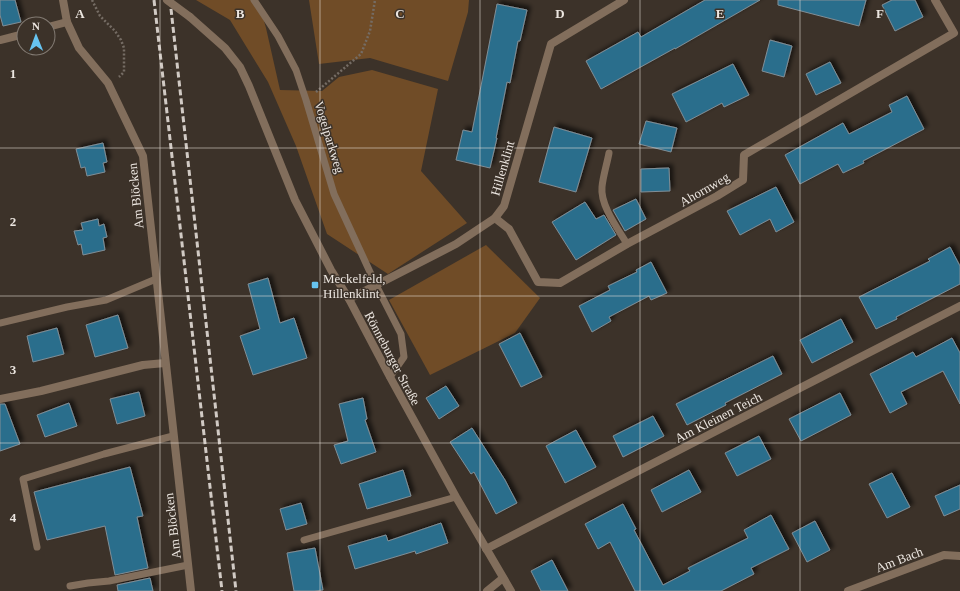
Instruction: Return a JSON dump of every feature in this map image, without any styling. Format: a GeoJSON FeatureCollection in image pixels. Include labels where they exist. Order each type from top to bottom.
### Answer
{"type":"FeatureCollection","features":[{"type":"Feature","properties":{"kind":"street","name":"Am Blöcken"},"geometry":{"type":"LineString","coordinates":[[63,0],[67,22],[79,48],[108,83],[143,156],[191,591]]}},
{"type":"Feature","properties":{"kind":"street","name":"Rönneburger Straße"},"geometry":{"type":"LineString","coordinates":[[167,0],[190,17],[225,48],[240,67],[295,200],[331,270],[349,299],[390,378],[456,497],[511,591]]}},
{"type":"Feature","properties":{"kind":"street","name":"Hillenklint"},"geometry":{"type":"LineString","coordinates":[[349,299],[456,244],[495,218],[504,206],[551,44],[624,0]]}},
{"type":"Feature","properties":{"kind":"street","name":"Ahornweg"},"geometry":{"type":"LineString","coordinates":[[495,218],[509,229],[538,282],[560,283],[743,180],[744,155],[954,33],[935,0]]}},
{"type":"Feature","properties":{"kind":"street"},"geometry":{"type":"LineString","coordinates":[[56,25],[67,22]]}},
{"type":"Feature","properties":{"kind":"street"},"geometry":{"type":"LineString","coordinates":[[0,40],[16,36]]}},
{"type":"Feature","properties":{"kind":"street","name":"Am Kleinen Teich"},"geometry":{"type":"LineString","coordinates":[[486,549],[960,306]]}},
{"type":"Feature","properties":{"kind":"street"},"geometry":{"type":"LineString","coordinates":[[0,399],[143,365],[165,363]]}},
{"type":"Feature","properties":{"kind":"street","name":"Am Bach"},"geometry":{"type":"LineString","coordinates":[[848,591],[944,555],[960,556]]}},
{"type":"Feature","properties":{"kind":"street"},"geometry":{"type":"LineString","coordinates":[[487,591],[503,578]]}},
{"type":"Feature","properties":{"kind":"lane","name":"Vogelparkweg"},"geometry":{"type":"LineString","coordinates":[[254,0],[278,36],[296,70],[334,194],[376,285],[401,334],[404,357],[390,378]]}},
{"type":"Feature","properties":{"kind":"lane"},"geometry":{"type":"LineString","coordinates":[[609,153],[602,188],[602,197],[627,244]]}},
{"type":"Feature","properties":{"kind":"lane"},"geometry":{"type":"LineString","coordinates":[[0,324],[67,307],[106,300],[156,279]]}},
{"type":"Feature","properties":{"kind":"lane"},"geometry":{"type":"LineString","coordinates":[[37,548],[23,479],[104,454],[173,436]]}},
{"type":"Feature","properties":{"kind":"lane"},"geometry":{"type":"LineString","coordinates":[[304,540],[456,497]]}},
{"type":"Feature","properties":{"kind":"lane"},"geometry":{"type":"LineString","coordinates":[[70,586],[88,582],[109,581],[188,565]]}},
{"type":"Feature","properties":{"kind":"path"},"geometry":{"type":"LineString","coordinates":[[92,0],[100,16],[115,31],[124,48],[124,72],[118,78],[108,83]]}},
{"type":"Feature","properties":{"kind":"path"},"geometry":{"type":"LineString","coordinates":[[306,100],[361,54],[370,31],[375,0]]}},
{"type":"Feature","properties":{"kind":"shaded area"},"geometry":{"type":"Polygon","coordinates":[[[196,0],[258,0],[280,90],[322,91],[339,77],[372,70],[438,89],[421,171],[467,223],[388,274],[327,234],[296,146],[268,82],[230,20],[196,0]]]}},
{"type":"Feature","properties":{"kind":"shaded area"},"geometry":{"type":"Polygon","coordinates":[[[309,0],[469,0],[468,12],[448,81],[370,58],[319,64],[309,0]]]}},
{"type":"Feature","properties":{"kind":"shaded area"},"geometry":{"type":"Polygon","coordinates":[[[486,245],[540,298],[515,333],[430,375],[389,300],[486,245]]]}},
{"type":"Feature","properties":{"kind":"building"},"geometry":{"type":"Polygon","coordinates":[[[0,0],[15,0],[19,16],[16,16],[16,23],[3,26],[0,15],[0,0]]]}},
{"type":"Feature","properties":{"kind":"building"},"geometry":{"type":"Polygon","coordinates":[[[705,0],[760,0],[675,49],[601,89],[586,61],[638,32],[641,37],[705,0]]]}},
{"type":"Feature","properties":{"kind":"building"},"geometry":{"type":"Polygon","coordinates":[[[778,0],[866,0],[859,26],[778,5],[778,0]]]}},
{"type":"Feature","properties":{"kind":"building"},"geometry":{"type":"Polygon","coordinates":[[[892,0],[915,0],[923,17],[895,31],[882,5],[892,0]]]}},
{"type":"Feature","properties":{"kind":"building"},"geometry":{"type":"Polygon","coordinates":[[[497,4],[527,10],[520,41],[518,41],[510,83],[507,82],[490,168],[456,160],[463,130],[472,132],[497,4]]]}},
{"type":"Feature","properties":{"kind":"building"},"geometry":{"type":"Polygon","coordinates":[[[770,40],[792,46],[784,77],[762,71],[770,40]]]}},
{"type":"Feature","properties":{"kind":"building"},"geometry":{"type":"Polygon","coordinates":[[[830,62],[841,83],[816,95],[806,74],[830,62]]]}},
{"type":"Feature","properties":{"kind":"building"},"geometry":{"type":"Polygon","coordinates":[[[733,64],[749,95],[724,107],[722,103],[686,122],[672,94],[733,64]]]}},
{"type":"Feature","properties":{"kind":"building"},"geometry":{"type":"Polygon","coordinates":[[[907,96],[924,129],[863,161],[864,163],[843,173],[838,164],[800,184],[785,155],[843,123],[849,134],[892,112],[889,105],[907,96]]]}},
{"type":"Feature","properties":{"kind":"building"},"geometry":{"type":"Polygon","coordinates":[[[646,121],[677,128],[671,152],[639,144],[646,121]]]}},
{"type":"Feature","properties":{"kind":"building"},"geometry":{"type":"Polygon","coordinates":[[[554,127],[592,138],[576,192],[539,182],[554,127]]]}},
{"type":"Feature","properties":{"kind":"building"},"geometry":{"type":"Polygon","coordinates":[[[103,143],[107,162],[103,163],[105,172],[87,176],[85,167],[81,168],[76,149],[103,143]]]}},
{"type":"Feature","properties":{"kind":"building"},"geometry":{"type":"Polygon","coordinates":[[[669,168],[670,191],[641,192],[641,169],[669,168]]]}},
{"type":"Feature","properties":{"kind":"building"},"geometry":{"type":"Polygon","coordinates":[[[776,187],[794,222],[776,232],[770,219],[740,235],[727,211],[776,187]]]}},
{"type":"Feature","properties":{"kind":"building"},"geometry":{"type":"Polygon","coordinates":[[[636,199],[646,219],[625,231],[613,210],[636,199]]]}},
{"type":"Feature","properties":{"kind":"building"},"geometry":{"type":"Polygon","coordinates":[[[585,202],[596,219],[604,215],[616,235],[576,260],[552,222],[585,202]]]}},
{"type":"Feature","properties":{"kind":"building"},"geometry":{"type":"Polygon","coordinates":[[[98,219],[99,226],[104,224],[107,237],[103,238],[105,250],[83,255],[81,244],[78,245],[74,231],[83,230],[81,223],[98,219]]]}},
{"type":"Feature","properties":{"kind":"building"},"geometry":{"type":"Polygon","coordinates":[[[950,247],[960,266],[960,284],[876,329],[859,297],[930,261],[928,259],[950,247]]]}},
{"type":"Feature","properties":{"kind":"building"},"geometry":{"type":"Polygon","coordinates":[[[651,262],[667,293],[651,300],[649,296],[609,317],[611,321],[592,332],[579,306],[610,290],[608,286],[637,272],[636,270],[651,262]]]}},
{"type":"Feature","properties":{"kind":"building"},"geometry":{"type":"Polygon","coordinates":[[[268,278],[280,323],[294,318],[307,358],[253,375],[240,336],[260,329],[248,284],[268,278]]]}},
{"type":"Feature","properties":{"kind":"building"},"geometry":{"type":"Polygon","coordinates":[[[118,315],[128,348],[95,357],[86,325],[118,315]]]}},
{"type":"Feature","properties":{"kind":"building"},"geometry":{"type":"Polygon","coordinates":[[[841,319],[853,342],[812,363],[800,340],[841,319]]]}},
{"type":"Feature","properties":{"kind":"building"},"geometry":{"type":"Polygon","coordinates":[[[57,328],[64,354],[33,362],[27,336],[57,328]]]}},
{"type":"Feature","properties":{"kind":"building"},"geometry":{"type":"Polygon","coordinates":[[[520,333],[542,377],[521,387],[499,344],[520,333]]]}},
{"type":"Feature","properties":{"kind":"building"},"geometry":{"type":"Polygon","coordinates":[[[952,338],[960,353],[960,404],[943,371],[901,392],[907,404],[890,413],[870,374],[913,352],[916,357],[952,338]]]}},
{"type":"Feature","properties":{"kind":"building"},"geometry":{"type":"Polygon","coordinates":[[[773,356],[782,374],[725,403],[726,405],[687,425],[676,404],[773,356]]]}},
{"type":"Feature","properties":{"kind":"building"},"geometry":{"type":"Polygon","coordinates":[[[446,386],[459,406],[439,419],[426,398],[446,386]]]}},
{"type":"Feature","properties":{"kind":"building"},"geometry":{"type":"Polygon","coordinates":[[[139,392],[145,416],[117,424],[110,399],[139,392]]]}},
{"type":"Feature","properties":{"kind":"building"},"geometry":{"type":"Polygon","coordinates":[[[840,393],[851,415],[801,441],[789,419],[840,393]]]}},
{"type":"Feature","properties":{"kind":"building"},"geometry":{"type":"Polygon","coordinates":[[[363,398],[367,419],[365,420],[376,452],[341,464],[334,445],[348,441],[339,404],[363,398]]]}},
{"type":"Feature","properties":{"kind":"building"},"geometry":{"type":"Polygon","coordinates":[[[69,403],[77,426],[45,437],[37,415],[69,403]]]}},
{"type":"Feature","properties":{"kind":"building"},"geometry":{"type":"Polygon","coordinates":[[[0,404],[5,404],[20,444],[0,451],[0,404]]]}},
{"type":"Feature","properties":{"kind":"building"},"geometry":{"type":"Polygon","coordinates":[[[653,416],[664,436],[623,457],[613,436],[653,416]]]}},
{"type":"Feature","properties":{"kind":"building"},"geometry":{"type":"Polygon","coordinates":[[[472,428],[505,480],[517,503],[496,514],[474,472],[471,474],[450,442],[472,428]]]}},
{"type":"Feature","properties":{"kind":"building"},"geometry":{"type":"Polygon","coordinates":[[[576,430],[596,467],[565,483],[546,446],[576,430]]]}},
{"type":"Feature","properties":{"kind":"building"},"geometry":{"type":"Polygon","coordinates":[[[759,436],[771,459],[737,476],[725,453],[759,436]]]}},
{"type":"Feature","properties":{"kind":"building"},"geometry":{"type":"Polygon","coordinates":[[[130,467],[143,516],[137,517],[148,568],[115,575],[105,526],[47,540],[34,492],[130,467]]]}},
{"type":"Feature","properties":{"kind":"building"},"geometry":{"type":"Polygon","coordinates":[[[403,470],[411,496],[367,509],[359,484],[403,470]]]}},
{"type":"Feature","properties":{"kind":"building"},"geometry":{"type":"Polygon","coordinates":[[[689,470],[701,492],[662,512],[651,490],[689,470]]]}},
{"type":"Feature","properties":{"kind":"building"},"geometry":{"type":"Polygon","coordinates":[[[892,473],[910,507],[887,518],[869,484],[892,473]]]}},
{"type":"Feature","properties":{"kind":"building"},"geometry":{"type":"Polygon","coordinates":[[[960,485],[960,509],[944,516],[935,496],[960,485]]]}},
{"type":"Feature","properties":{"kind":"building"},"geometry":{"type":"Polygon","coordinates":[[[301,503],[307,524],[286,530],[280,509],[301,503]]]}},
{"type":"Feature","properties":{"kind":"building"},"geometry":{"type":"Polygon","coordinates":[[[623,504],[636,529],[634,530],[663,585],[690,571],[688,568],[748,538],[744,530],[771,515],[789,549],[751,568],[754,574],[721,591],[635,591],[610,542],[598,549],[585,524],[623,504]]]}},
{"type":"Feature","properties":{"kind":"building"},"geometry":{"type":"Polygon","coordinates":[[[815,521],[830,550],[807,562],[792,533],[815,521]]]}},
{"type":"Feature","properties":{"kind":"building"},"geometry":{"type":"Polygon","coordinates":[[[441,523],[448,543],[416,554],[415,551],[355,569],[348,546],[386,535],[388,541],[441,523]]]}},
{"type":"Feature","properties":{"kind":"building"},"geometry":{"type":"Polygon","coordinates":[[[315,548],[323,590],[294,591],[287,553],[315,548]]]}},
{"type":"Feature","properties":{"kind":"building"},"geometry":{"type":"Polygon","coordinates":[[[552,560],[568,591],[541,591],[531,571],[552,560]]]}},
{"type":"Feature","properties":{"kind":"building"},"geometry":{"type":"Polygon","coordinates":[[[150,578],[153,591],[118,591],[117,585],[150,578]]]}},
{"type":"Feature","properties":{"kind":"railway"},"geometry":{"type":"LineString","coordinates":[[154,0],[222,591]]}},
{"type":"Feature","properties":{"kind":"railway"},"geometry":{"type":"LineString","coordinates":[[170,0],[236,591]]}},
{"type":"Feature","properties":{"kind":"place","name":"Meckelfeld, Hillenklint"},"geometry":{"type":"Point","coordinates":[315,285]}}]}
